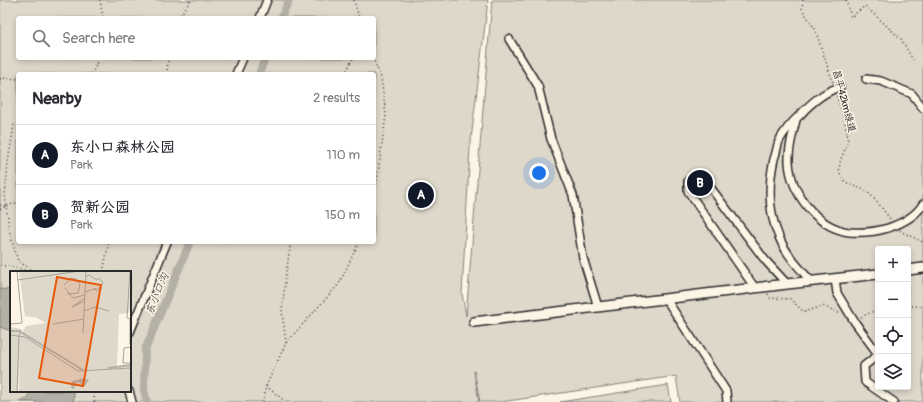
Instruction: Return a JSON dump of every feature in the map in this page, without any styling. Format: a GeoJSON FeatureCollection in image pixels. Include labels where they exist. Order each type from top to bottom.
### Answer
{"type":"FeatureCollection","features":[{"type":"Feature","properties":{"kind":"street"},"geometry":{"type":"LineString","coordinates":[[261,16],[267,0]]}},
{"type":"Feature","properties":{"kind":"street"},"geometry":{"type":"LineString","coordinates":[[508,39],[538,86],[551,139],[573,195],[583,258],[598,307]]}},
{"type":"Feature","properties":{"kind":"street"},"geometry":{"type":"LineString","coordinates":[[237,72],[242,60]]}},
{"type":"Feature","properties":{"kind":"street"},"geometry":{"type":"LineString","coordinates":[[866,79],[881,81],[912,94],[923,108]]}},
{"type":"Feature","properties":{"kind":"street"},"geometry":{"type":"LineString","coordinates":[[811,281],[792,260],[779,238],[773,221],[769,200],[770,178],[779,142],[797,118],[812,102],[837,88]]}},
{"type":"Feature","properties":{"kind":"street"},"geometry":{"type":"LineString","coordinates":[[797,118],[790,145],[789,160],[792,181],[808,208],[818,217],[830,225],[848,232],[872,232],[896,225],[920,209],[923,204]]}},
{"type":"Feature","properties":{"kind":"street"},"geometry":{"type":"LineString","coordinates":[[754,288],[688,191],[688,181],[701,175],[765,260],[787,284]]}},
{"type":"Feature","properties":{"kind":"street"},"geometry":{"type":"LineString","coordinates":[[131,330],[166,244]]}},
{"type":"Feature","properties":{"kind":"street"},"geometry":{"type":"LineString","coordinates":[[911,270],[923,268]]}},
{"type":"Feature","properties":{"kind":"street"},"geometry":{"type":"LineString","coordinates":[[474,322],[766,286],[875,274]]}},
{"type":"Feature","properties":{"kind":"street"},"geometry":{"type":"LineString","coordinates":[[835,279],[837,293],[854,321],[877,354]]}},
{"type":"Feature","properties":{"kind":"street"},"geometry":{"type":"LineString","coordinates":[[666,299],[726,391],[727,402]]}},
{"type":"Feature","properties":{"kind":"street"},"geometry":{"type":"LineString","coordinates":[[875,357],[864,366],[866,382],[875,388]]}},
{"type":"Feature","properties":{"kind":"street"},"geometry":{"type":"LineString","coordinates":[[877,390],[894,402]]}},
{"type":"Feature","properties":{"kind":"street"},"geometry":{"type":"LineString","coordinates":[[129,392],[132,402]]}},
{"type":"Feature","properties":{"kind":"path"},"geometry":{"type":"LineString","coordinates":[[100,0],[103,16]]}},
{"type":"Feature","properties":{"kind":"path"},"geometry":{"type":"LineString","coordinates":[[179,16],[191,0]]}},
{"type":"Feature","properties":{"kind":"path"},"geometry":{"type":"LineString","coordinates":[[354,0],[358,16]]}},
{"type":"Feature","properties":{"kind":"path","name":"昌平42km绿道"},"geometry":{"type":"LineString","coordinates":[[803,0],[802,9],[815,29],[837,88],[846,130],[847,142],[840,159],[841,176],[847,182],[868,193],[904,233],[923,242]]}},
{"type":"Feature","properties":{"kind":"path"},"geometry":{"type":"LineString","coordinates":[[846,0],[851,17],[865,6],[901,39],[913,60]]}},
{"type":"Feature","properties":{"kind":"path"},"geometry":{"type":"LineString","coordinates":[[93,72],[97,60]]}},
{"type":"Feature","properties":{"kind":"path"},"geometry":{"type":"LineString","coordinates":[[168,60],[168,72]]}},
{"type":"Feature","properties":{"kind":"path"},"geometry":{"type":"LineString","coordinates":[[346,72],[352,60]]}},
{"type":"Feature","properties":{"kind":"path"},"geometry":{"type":"LineString","coordinates":[[374,60],[381,78],[386,115],[376,188]]}},
{"type":"Feature","properties":{"kind":"path"},"geometry":{"type":"LineString","coordinates":[[0,79],[16,79]]}},
{"type":"Feature","properties":{"kind":"path"},"geometry":{"type":"LineString","coordinates":[[14,125],[8,162],[5,196],[10,234],[18,261],[33,271]]}},
{"type":"Feature","properties":{"kind":"path"},"geometry":{"type":"LineString","coordinates":[[0,210],[16,203]]}},
{"type":"Feature","properties":{"kind":"path"},"geometry":{"type":"LineString","coordinates":[[0,205],[7,206]]}},
{"type":"Feature","properties":{"kind":"path"},"geometry":{"type":"LineString","coordinates":[[103,271],[109,244]]}},
{"type":"Feature","properties":{"kind":"path"},"geometry":{"type":"LineString","coordinates":[[286,343],[282,311],[290,244]]}},
{"type":"Feature","properties":{"kind":"path"},"geometry":{"type":"LineString","coordinates":[[263,402],[266,386],[286,343],[339,284],[359,244]]}},
{"type":"Feature","properties":{"kind":"path"},"geometry":{"type":"LineString","coordinates":[[0,266],[8,266],[30,271]]}},
{"type":"Feature","properties":{"kind":"path"},"geometry":{"type":"LineString","coordinates":[[766,286],[770,298],[790,299],[804,312],[823,306],[842,315]]}},
{"type":"Feature","properties":{"kind":"path"},"geometry":{"type":"LineString","coordinates":[[911,306],[923,306]]}},
{"type":"Feature","properties":{"kind":"path"},"geometry":{"type":"LineString","coordinates":[[854,321],[875,310]]}},
{"type":"Feature","properties":{"kind":"path"},"geometry":{"type":"LineString","coordinates":[[266,386],[286,402]]}},
{"type":"Feature","properties":{"kind":"shaded area"},"geometry":{"type":"Polygon","coordinates":[[[0,0],[488,0],[470,148],[462,293],[466,316],[492,0],[923,0],[923,402],[680,402],[676,376],[501,402],[480,402],[474,371],[479,402],[0,402],[0,0]]]}},
{"type":"Feature","properties":{"kind":"shaded area"},"geometry":{"type":"Polygon","coordinates":[[[0,289],[10,290],[10,331],[0,327],[0,289]]]}},
{"type":"Feature","properties":{"kind":"shaded area"},"geometry":{"type":"Polygon","coordinates":[[[668,385],[671,402],[560,402],[668,385]]]}},
{"type":"Feature","properties":{"kind":"shaded area"},"geometry":{"type":"Polygon","coordinates":[[[31,392],[73,392],[74,397],[73,402],[20,402],[31,392]]]}},
{"type":"Feature","properties":{"kind":"waterway","name":"东小口沟"},"geometry":{"type":"LineString","coordinates":[[282,16],[289,0]]}},
{"type":"Feature","properties":{"kind":"waterway","name":"东小口沟"},"geometry":{"type":"LineString","coordinates":[[260,72],[264,60]]}},
{"type":"Feature","properties":{"kind":"waterway","name":"东小口沟"},"geometry":{"type":"LineString","coordinates":[[147,402],[144,390],[145,350],[189,244]]}},
{"type":"Feature","properties":{"kind":"place","name":"贺新公园"},"geometry":{"type":"Point","coordinates":[700,183]}},
{"type":"Feature","properties":{"kind":"place","name":"东小口森林公园"},"geometry":{"type":"Point","coordinates":[421,195]}}]}
